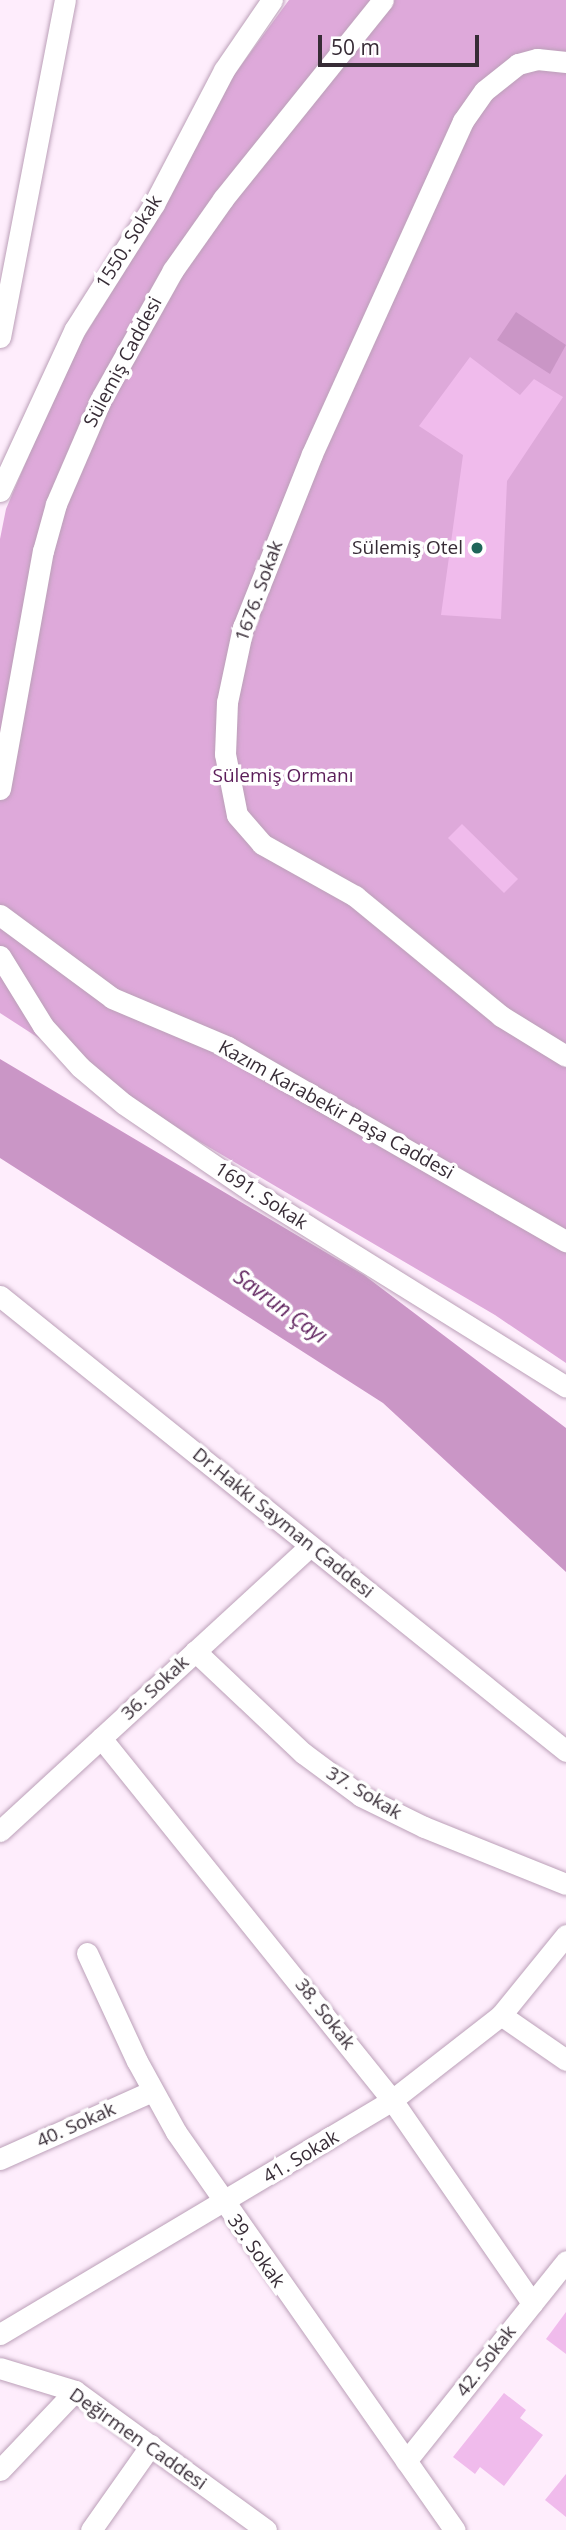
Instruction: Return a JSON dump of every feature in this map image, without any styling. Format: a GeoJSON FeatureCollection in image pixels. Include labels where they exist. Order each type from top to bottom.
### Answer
{"type":"FeatureCollection","features":[{"type":"Feature","properties":{"kind":"street"},"geometry":{"type":"LineString","coordinates":[[0,337],[65,0]]}},
{"type":"Feature","properties":{"kind":"street","name":"1550. Sokak"},"geometry":{"type":"LineString","coordinates":[[0,491],[70,338],[154,204],[224,70],[272,0]]}},
{"type":"Feature","properties":{"kind":"street","name":"Sülemiş Caddesi"},"geometry":{"type":"LineString","coordinates":[[0,789],[43,551],[56,504],[102,397],[173,270],[223,199],[383,0]]}},
{"type":"Feature","properties":{"kind":"street","name":"1676. Sokak"},"geometry":{"type":"LineString","coordinates":[[566,62],[537,59],[518,64],[484,91],[463,121],[312,454],[248,613],[232,667],[225,754],[237,815],[262,844],[347,890],[501,1016],[566,1056]]}},
{"type":"Feature","properties":{"kind":"street","name":"Kazım Karabekir Paşa Caddesi"},"geometry":{"type":"LineString","coordinates":[[0,915],[112,998],[228,1048],[566,1241]]}},
{"type":"Feature","properties":{"kind":"street","name":"1691. Sokak"},"geometry":{"type":"LineString","coordinates":[[0,956],[20,995],[59,1045],[124,1104],[250,1190],[566,1387]]}},
{"type":"Feature","properties":{"kind":"street","name":"Dr.Hakkı Sayman Caddesi"},"geometry":{"type":"LineString","coordinates":[[0,1296],[566,1751]]}},
{"type":"Feature","properties":{"kind":"street","name":"36. Sokak"},"geometry":{"type":"LineString","coordinates":[[0,1831],[310,1546]]}},
{"type":"Feature","properties":{"kind":"street","name":"37. Sokak"},"geometry":{"type":"LineString","coordinates":[[195,1650],[303,1753],[361,1796],[566,1884]]}},
{"type":"Feature","properties":{"kind":"street","name":"38. Sokak"},"geometry":{"type":"LineString","coordinates":[[101,1738],[392,2100],[532,2302]]}},
{"type":"Feature","properties":{"kind":"street","name":"41. Sokak"},"geometry":{"type":"LineString","coordinates":[[0,2334],[223,2204],[392,2100],[500,2015],[566,1935]]}},
{"type":"Feature","properties":{"kind":"street","name":"39. Sokak"},"geometry":{"type":"LineString","coordinates":[[87,1954],[152,2091],[223,2204],[455,2530]]}},
{"type":"Feature","properties":{"kind":"street"},"geometry":{"type":"LineString","coordinates":[[500,2015],[566,2060]]}},
{"type":"Feature","properties":{"kind":"street","name":"40. Sokak"},"geometry":{"type":"LineString","coordinates":[[0,2159],[152,2091]]}},
{"type":"Feature","properties":{"kind":"street","name":"42. Sokak"},"geometry":{"type":"LineString","coordinates":[[406,2461],[566,2261]]}},
{"type":"Feature","properties":{"kind":"street","name":"Değirmen Caddesi"},"geometry":{"type":"LineString","coordinates":[[0,2368],[75,2391],[266,2530]]}},
{"type":"Feature","properties":{"kind":"street"},"geometry":{"type":"LineString","coordinates":[[0,2470],[75,2391]]}},
{"type":"Feature","properties":{"kind":"street"},"geometry":{"type":"LineString","coordinates":[[91,2530],[151,2445]]}},
{"type":"Feature","properties":{"kind":"green space","name":"Sülemiş Ormanı"},"geometry":{"type":"Polygon","coordinates":[[[289,0],[566,0],[566,1363],[495,1315],[195,1139],[0,1013],[0,539],[6,509],[69,361],[147,235],[215,101],[289,0]]]}},
{"type":"Feature","properties":{"kind":"water"},"geometry":{"type":"Polygon","coordinates":[[[516,312],[566,345],[550,374],[497,340],[516,312]]]}},
{"type":"Feature","properties":{"kind":"water","name":"Savrun Çayı"},"geometry":{"type":"Polygon","coordinates":[[[0,1059],[364,1275],[566,1428],[566,1572],[383,1403],[0,1158],[0,1059]]]}},
{"type":"Feature","properties":{"kind":"building","name":"Sülemiş Otel"},"geometry":{"type":"Polygon","coordinates":[[[470,357],[520,395],[534,379],[563,397],[507,481],[501,619],[441,615],[463,455],[419,426],[470,357]]]}},
{"type":"Feature","properties":{"kind":"building"},"geometry":{"type":"Polygon","coordinates":[[[462,824],[518,879],[504,893],[448,838],[462,824]]]}},
{"type":"Feature","properties":{"kind":"building"},"geometry":{"type":"Polygon","coordinates":[[[566,2312],[566,2354],[546,2339],[566,2312]]]}},
{"type":"Feature","properties":{"kind":"building"},"geometry":{"type":"Polygon","coordinates":[[[504,2393],[526,2410],[520,2418],[543,2435],[504,2486],[480,2467],[475,2474],[453,2457],[504,2393]]]}},
{"type":"Feature","properties":{"kind":"building"},"geometry":{"type":"Polygon","coordinates":[[[566,2474],[566,2517],[545,2500],[566,2474]]]}},
{"type":"Feature","properties":{"kind":"place","name":"Sülemiş Otel"},"geometry":{"type":"Point","coordinates":[477,548]}}]}
